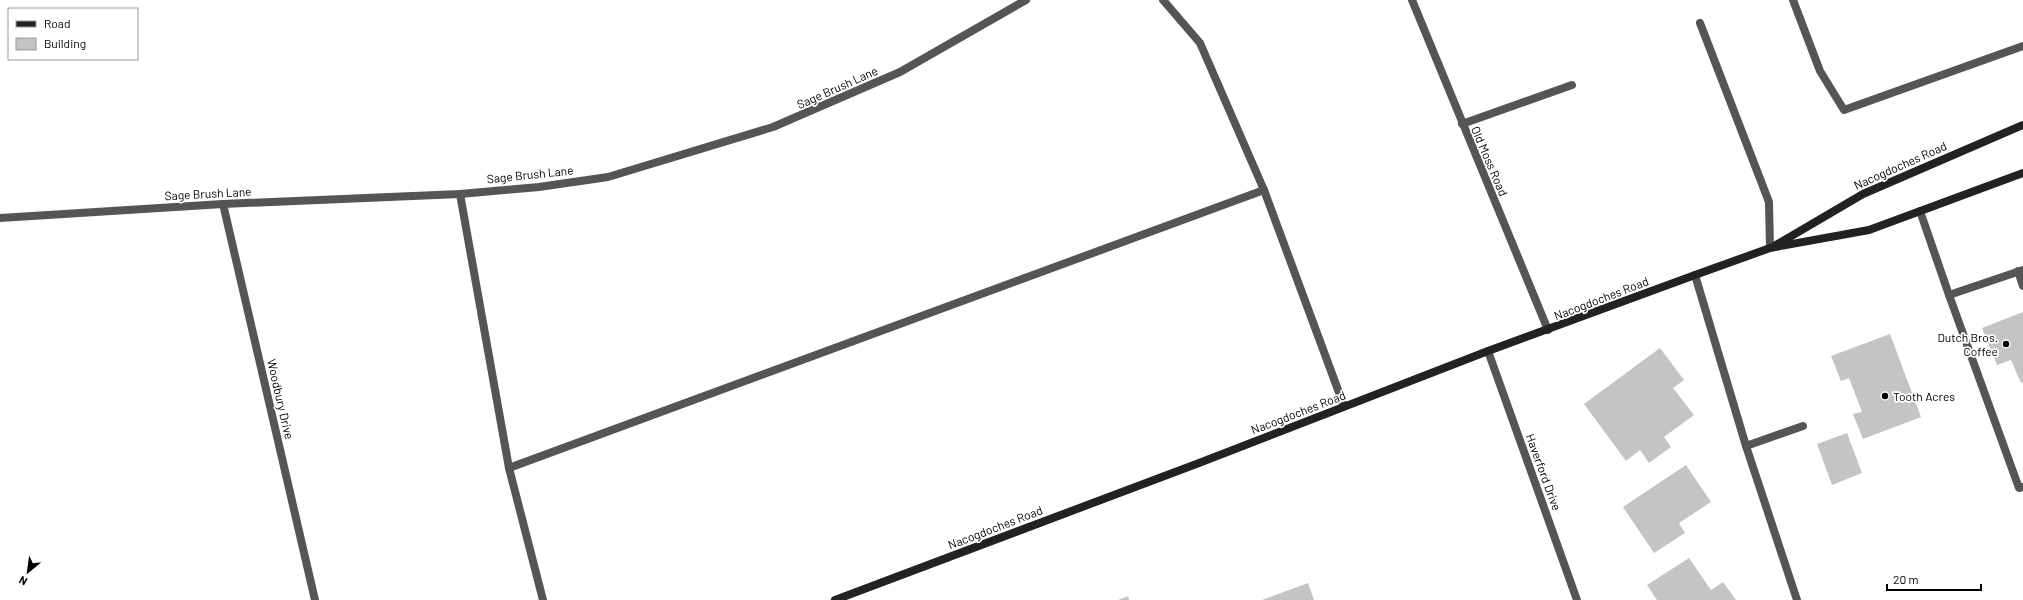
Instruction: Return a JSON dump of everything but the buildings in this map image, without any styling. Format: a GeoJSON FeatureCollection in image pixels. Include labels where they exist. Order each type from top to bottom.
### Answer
{"type":"FeatureCollection","features":[{"type":"Feature","properties":{"kind":"main road","name":"Nacogdoches Road"},"geometry":{"type":"LineString","coordinates":[[1770,248],[1863,194],[2023,125]]}},
{"type":"Feature","properties":{"kind":"main road","name":"Nacogdoches Road"},"geometry":{"type":"LineString","coordinates":[[835,600],[1199,463],[1488,351],[1770,248],[1869,230],[2023,173]]}},
{"type":"Feature","properties":{"kind":"street","name":"Sage Brush Lane"},"geometry":{"type":"LineString","coordinates":[[0,218],[223,204],[460,194],[539,187],[608,177],[773,127],[900,72],[1026,0]]}},
{"type":"Feature","properties":{"kind":"street"},"geometry":{"type":"LineString","coordinates":[[1163,0],[1200,43],[1264,190],[1344,406]]}},
{"type":"Feature","properties":{"kind":"street","name":"Old Moss Road"},"geometry":{"type":"LineString","coordinates":[[1412,0],[1548,330]]}},
{"type":"Feature","properties":{"kind":"street"},"geometry":{"type":"LineString","coordinates":[[1793,0],[1820,71],[1844,110],[2023,46]]}},
{"type":"Feature","properties":{"kind":"street"},"geometry":{"type":"LineString","coordinates":[[1700,23],[1769,202],[1770,248]]}},
{"type":"Feature","properties":{"kind":"street"},"geometry":{"type":"LineString","coordinates":[[1462,124],[1572,85]]}},
{"type":"Feature","properties":{"kind":"street"},"geometry":{"type":"LineString","coordinates":[[509,468],[1264,190]]}},
{"type":"Feature","properties":{"kind":"street"},"geometry":{"type":"LineString","coordinates":[[460,194],[509,468],[543,600]]}},
{"type":"Feature","properties":{"kind":"street","name":"Woodbury Drive"},"geometry":{"type":"LineString","coordinates":[[223,204],[315,600]]}},
{"type":"Feature","properties":{"kind":"street"},"geometry":{"type":"LineString","coordinates":[[1920,211],[2019,488],[2023,487]]}},
{"type":"Feature","properties":{"kind":"street"},"geometry":{"type":"LineString","coordinates":[[1949,295],[2020,270],[2023,286]]}},
{"type":"Feature","properties":{"kind":"street"},"geometry":{"type":"LineString","coordinates":[[1695,275],[1746,446],[1798,600]]}},
{"type":"Feature","properties":{"kind":"street","name":"Haverford Drive"},"geometry":{"type":"LineString","coordinates":[[1488,351],[1577,600]]}},
{"type":"Feature","properties":{"kind":"street"},"geometry":{"type":"LineString","coordinates":[[1746,446],[1803,426]]}},
{"type":"Feature","properties":{"kind":"place","name":"Dutch Bros. Coffee"},"geometry":{"type":"Point","coordinates":[2006,344]}},
{"type":"Feature","properties":{"kind":"place","name":"Tooth Acres"},"geometry":{"type":"Point","coordinates":[1885,396]}}]}
